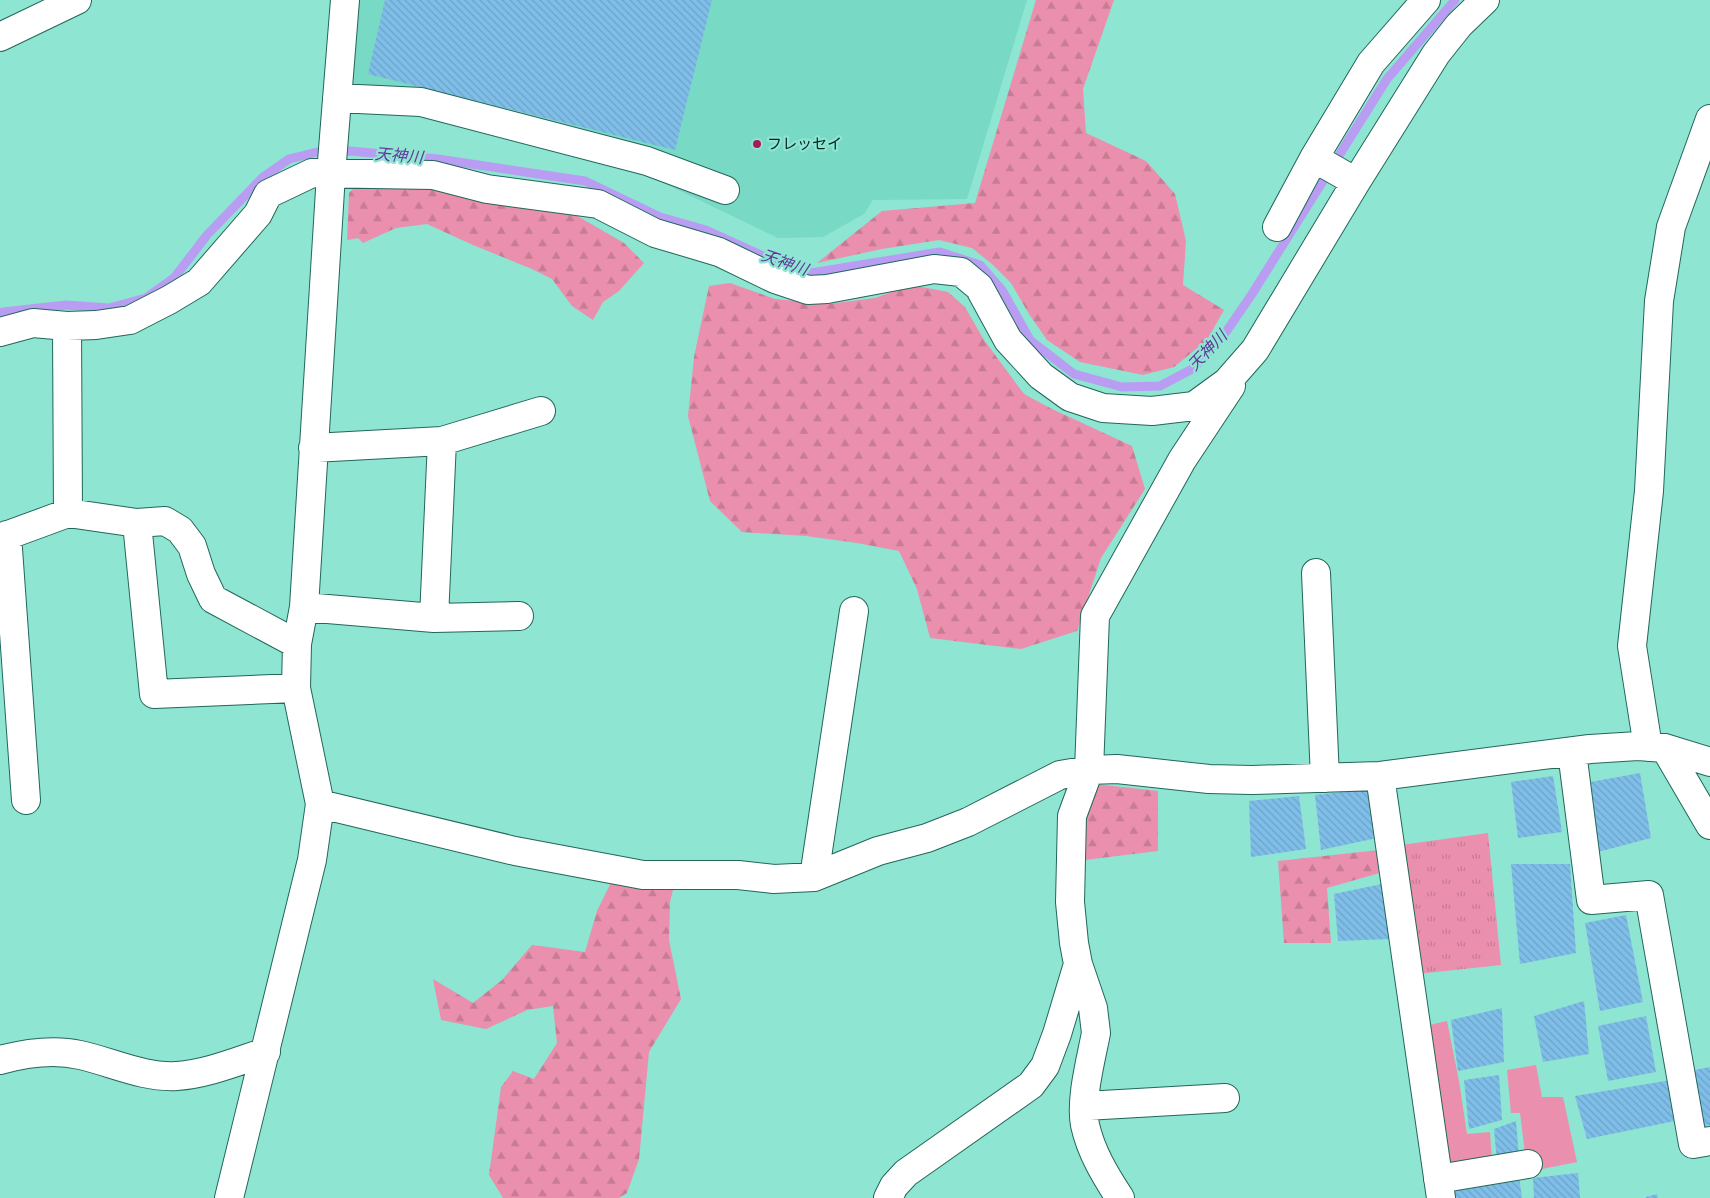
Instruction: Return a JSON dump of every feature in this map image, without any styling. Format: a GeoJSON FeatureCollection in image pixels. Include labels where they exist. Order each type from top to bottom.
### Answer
{"type":"FeatureCollection","features":[{"type":"Feature","properties":{"kind":"street"},"geometry":{"type":"LineString","coordinates":[[229,1198],[312,860],[320,804],[296,688],[297,644],[304,607],[331,171],[345,0]]}},
{"type":"Feature","properties":{"kind":"street"},"geometry":{"type":"LineString","coordinates":[[1277,227],[1318,160],[1370,63],[1426,0]]}},
{"type":"Feature","properties":{"kind":"street"},"geometry":{"type":"LineString","coordinates":[[1120,1198],[1098,1164],[1085,1124],[1085,1096],[1096,1024],[1094,1008],[1078,964],[1070,902],[1072,816],[1089,770],[1095,616],[1182,460],[1255,350],[1352,179],[1436,54],[1459,25],[1485,0]]}},
{"type":"Feature","properties":{"kind":"street"},"geometry":{"type":"LineString","coordinates":[[0,37],[66,2]]}},
{"type":"Feature","properties":{"kind":"street"},"geometry":{"type":"LineString","coordinates":[[337,98],[422,102],[647,161],[726,190]]}},
{"type":"Feature","properties":{"kind":"street"},"geometry":{"type":"LineString","coordinates":[[1710,119],[1671,227],[1659,301],[1649,491],[1632,646],[1656,748],[1710,825]]}},
{"type":"Feature","properties":{"kind":"street"},"geometry":{"type":"LineString","coordinates":[[1318,160],[1352,179]]}},
{"type":"Feature","properties":{"kind":"street"},"geometry":{"type":"LineString","coordinates":[[0,332],[33,323],[67,326],[96,325],[130,320],[199,282],[258,214],[268,194],[312,174],[331,171],[433,175],[487,189],[598,204],[655,233],[719,252],[775,279],[808,290],[828,289],[934,269],[961,272],[979,287],[1008,340],[1040,376],[1070,397],[1103,408],[1152,411],[1194,406],[1227,382],[1255,350]]}},
{"type":"Feature","properties":{"kind":"street"},"geometry":{"type":"LineString","coordinates":[[67,326],[68,513]]}},
{"type":"Feature","properties":{"kind":"street"},"geometry":{"type":"LineString","coordinates":[[313,448],[442,441],[541,411]]}},
{"type":"Feature","properties":{"kind":"street"},"geometry":{"type":"LineString","coordinates":[[434,618],[442,441]]}},
{"type":"Feature","properties":{"kind":"street"},"geometry":{"type":"LineString","coordinates":[[26,800],[4,536],[68,513],[137,523],[165,521],[180,530],[192,546],[201,574],[213,599],[297,644]]}},
{"type":"Feature","properties":{"kind":"street"},"geometry":{"type":"LineString","coordinates":[[137,523],[154,694],[296,688]]}},
{"type":"Feature","properties":{"kind":"street"},"geometry":{"type":"LineString","coordinates":[[1316,573],[1325,778]]}},
{"type":"Feature","properties":{"kind":"street"},"geometry":{"type":"LineString","coordinates":[[304,607],[434,618],[519,616]]}},
{"type":"Feature","properties":{"kind":"street"},"geometry":{"type":"LineString","coordinates":[[814,877],[854,611]]}},
{"type":"Feature","properties":{"kind":"street"},"geometry":{"type":"LineString","coordinates":[[320,804],[515,851],[643,875],[738,875],[774,879],[814,877],[878,851],[927,838],[968,822],[1060,775],[1089,770],[1117,769],[1209,779],[1252,780],[1380,776],[1572,752],[1638,746],[1656,748],[1710,762]]}},
{"type":"Feature","properties":{"kind":"street"},"geometry":{"type":"LineString","coordinates":[[1572,752],[1591,900],[1649,895],[1693,1144],[1710,1140]]}},
{"type":"Feature","properties":{"kind":"street"},"geometry":{"type":"LineString","coordinates":[[1380,776],[1440,1188],[1528,1164]]}},
{"type":"Feature","properties":{"kind":"street"},"geometry":{"type":"LineString","coordinates":[[888,1198],[894,1186],[906,1173],[1031,1085],[1045,1066],[1057,1034],[1078,964]]}},
{"type":"Feature","properties":{"kind":"street"},"geometry":{"type":"LineString","coordinates":[[0,1060],[18,1055],[51,1052],[79,1055],[146,1074],[177,1076],[207,1071],[266,1052]]}},
{"type":"Feature","properties":{"kind":"street"},"geometry":{"type":"LineString","coordinates":[[1085,1106],[1225,1098]]}},
{"type":"Feature","properties":{"kind":"shaded area","name":"フレッセイ"},"geometry":{"type":"Polygon","coordinates":[[[353,0],[1027,0],[967,199],[873,200],[864,214],[823,237],[778,238],[643,173],[419,114],[350,113],[346,65],[353,0]]]}},
{"type":"Feature","properties":{"kind":"green space"},"geometry":{"type":"Polygon","coordinates":[[[1036,0],[1114,0],[1083,89],[1086,133],[1146,161],[1175,194],[1186,241],[1183,285],[1224,310],[1207,340],[1174,367],[1143,375],[1080,362],[1047,340],[1011,283],[972,248],[939,240],[882,249],[817,263],[882,211],[975,203],[1036,0]]]}},
{"type":"Feature","properties":{"kind":"green space"},"geometry":{"type":"Polygon","coordinates":[[[433,184],[560,206],[624,243],[644,263],[619,291],[603,302],[593,320],[572,306],[552,279],[427,224],[396,228],[363,243],[358,238],[347,240],[349,193],[356,186],[433,184]]]}},
{"type":"Feature","properties":{"kind":"green space"},"geometry":{"type":"Polygon","coordinates":[[[730,283],[775,299],[829,304],[875,298],[912,285],[948,292],[965,307],[984,340],[1024,394],[1132,446],[1145,489],[1101,558],[1077,631],[1021,649],[930,638],[917,589],[899,551],[806,536],[742,532],[710,501],[688,416],[694,357],[709,286],[730,283]]]}},
{"type":"Feature","properties":{"kind":"green space"},"geometry":{"type":"Polygon","coordinates":[[[1095,784],[1158,791],[1158,851],[1085,860],[1080,821],[1095,784]]]}},
{"type":"Feature","properties":{"kind":"green space"},"geometry":{"type":"Polygon","coordinates":[[[1488,833],[1501,965],[1417,974],[1401,845],[1488,833]]]}},
{"type":"Feature","properties":{"kind":"green space"},"geometry":{"type":"Polygon","coordinates":[[[1379,850],[1383,872],[1327,888],[1331,943],[1284,943],[1278,861],[1379,850]]]}},
{"type":"Feature","properties":{"kind":"green space"},"geometry":{"type":"Polygon","coordinates":[[[621,862],[677,874],[670,902],[669,940],[681,999],[649,1052],[639,1159],[627,1193],[619,1198],[503,1198],[489,1175],[501,1087],[513,1071],[534,1079],[557,1043],[553,1006],[527,1010],[486,1029],[441,1020],[433,979],[473,1003],[502,980],[532,945],[585,952],[597,911],[621,862]]]}},
{"type":"Feature","properties":{"kind":"green space"},"geometry":{"type":"Polygon","coordinates":[[[1447,1021],[1467,1134],[1490,1132],[1492,1162],[1442,1173],[1421,1027],[1447,1021]]]}},
{"type":"Feature","properties":{"kind":"green space"},"geometry":{"type":"Polygon","coordinates":[[[1536,1065],[1542,1097],[1563,1097],[1577,1162],[1537,1170],[1536,1153],[1525,1153],[1520,1113],[1511,1113],[1507,1070],[1536,1065]]]}},
{"type":"Feature","properties":{"kind":"building"},"geometry":{"type":"Polygon","coordinates":[[[385,0],[712,0],[675,150],[368,74],[385,0]]]}},
{"type":"Feature","properties":{"kind":"building"},"geometry":{"type":"Polygon","coordinates":[[[1640,773],[1651,838],[1598,852],[1585,783],[1640,773]]]}},
{"type":"Feature","properties":{"kind":"building"},"geometry":{"type":"Polygon","coordinates":[[[1553,776],[1562,832],[1518,838],[1511,782],[1553,776]]]}},
{"type":"Feature","properties":{"kind":"building"},"geometry":{"type":"Polygon","coordinates":[[[1370,789],[1377,838],[1321,850],[1315,795],[1370,789]]]}},
{"type":"Feature","properties":{"kind":"building"},"geometry":{"type":"Polygon","coordinates":[[[1299,796],[1306,849],[1251,857],[1249,801],[1299,796]]]}},
{"type":"Feature","properties":{"kind":"building"},"geometry":{"type":"Polygon","coordinates":[[[1511,864],[1570,864],[1576,953],[1520,964],[1511,864]]]}},
{"type":"Feature","properties":{"kind":"building"},"geometry":{"type":"Polygon","coordinates":[[[1382,884],[1391,939],[1338,941],[1334,894],[1382,884]]]}},
{"type":"Feature","properties":{"kind":"building"},"geometry":{"type":"Polygon","coordinates":[[[1626,915],[1643,1002],[1600,1011],[1585,923],[1626,915]]]}},
{"type":"Feature","properties":{"kind":"building"},"geometry":{"type":"Polygon","coordinates":[[[1584,1001],[1589,1054],[1543,1062],[1534,1016],[1584,1001]]]}},
{"type":"Feature","properties":{"kind":"building"},"geometry":{"type":"Polygon","coordinates":[[[1502,1008],[1504,1062],[1458,1071],[1451,1020],[1502,1008]]]}},
{"type":"Feature","properties":{"kind":"building"},"geometry":{"type":"Polygon","coordinates":[[[1646,1016],[1656,1072],[1608,1081],[1598,1026],[1646,1016]]]}},
{"type":"Feature","properties":{"kind":"building"},"geometry":{"type":"Polygon","coordinates":[[[1710,1067],[1710,1125],[1700,1127],[1689,1071],[1710,1067]]]}},
{"type":"Feature","properties":{"kind":"building"},"geometry":{"type":"Polygon","coordinates":[[[1499,1075],[1502,1120],[1469,1129],[1464,1080],[1499,1075]]]}},
{"type":"Feature","properties":{"kind":"building"},"geometry":{"type":"Polygon","coordinates":[[[1671,1080],[1675,1121],[1587,1139],[1575,1096],[1671,1080]]]}},
{"type":"Feature","properties":{"kind":"building"},"geometry":{"type":"Polygon","coordinates":[[[1516,1121],[1519,1156],[1497,1162],[1494,1129],[1516,1121]]]}},
{"type":"Feature","properties":{"kind":"building"},"geometry":{"type":"Polygon","coordinates":[[[1578,1173],[1580,1198],[1534,1198],[1533,1178],[1578,1173]]]}},
{"type":"Feature","properties":{"kind":"building"},"geometry":{"type":"Polygon","coordinates":[[[1519,1176],[1522,1198],[1454,1198],[1453,1186],[1519,1176]]]}},
{"type":"Feature","properties":{"kind":"building"},"geometry":{"type":"Polygon","coordinates":[[[1657,1194],[1658,1198],[1646,1198],[1646,1197],[1657,1194]]]}},
{"type":"Feature","properties":{"kind":"waterway","name":"天神川"},"geometry":{"type":"LineString","coordinates":[[0,313],[66,305],[109,308],[146,298],[174,278],[207,235],[262,178],[289,159],[317,152],[350,151],[438,159],[585,181],[660,217],[706,230],[774,261],[811,273],[940,252],[980,265],[1002,290],[1030,340],[1074,374],[1122,387],[1160,386],[1194,368],[1226,332],[1252,294],[1387,79],[1455,0]]}},
{"type":"Feature","properties":{"kind":"place","name":"フレッセイ"},"geometry":{"type":"Point","coordinates":[757,144]}}]}
